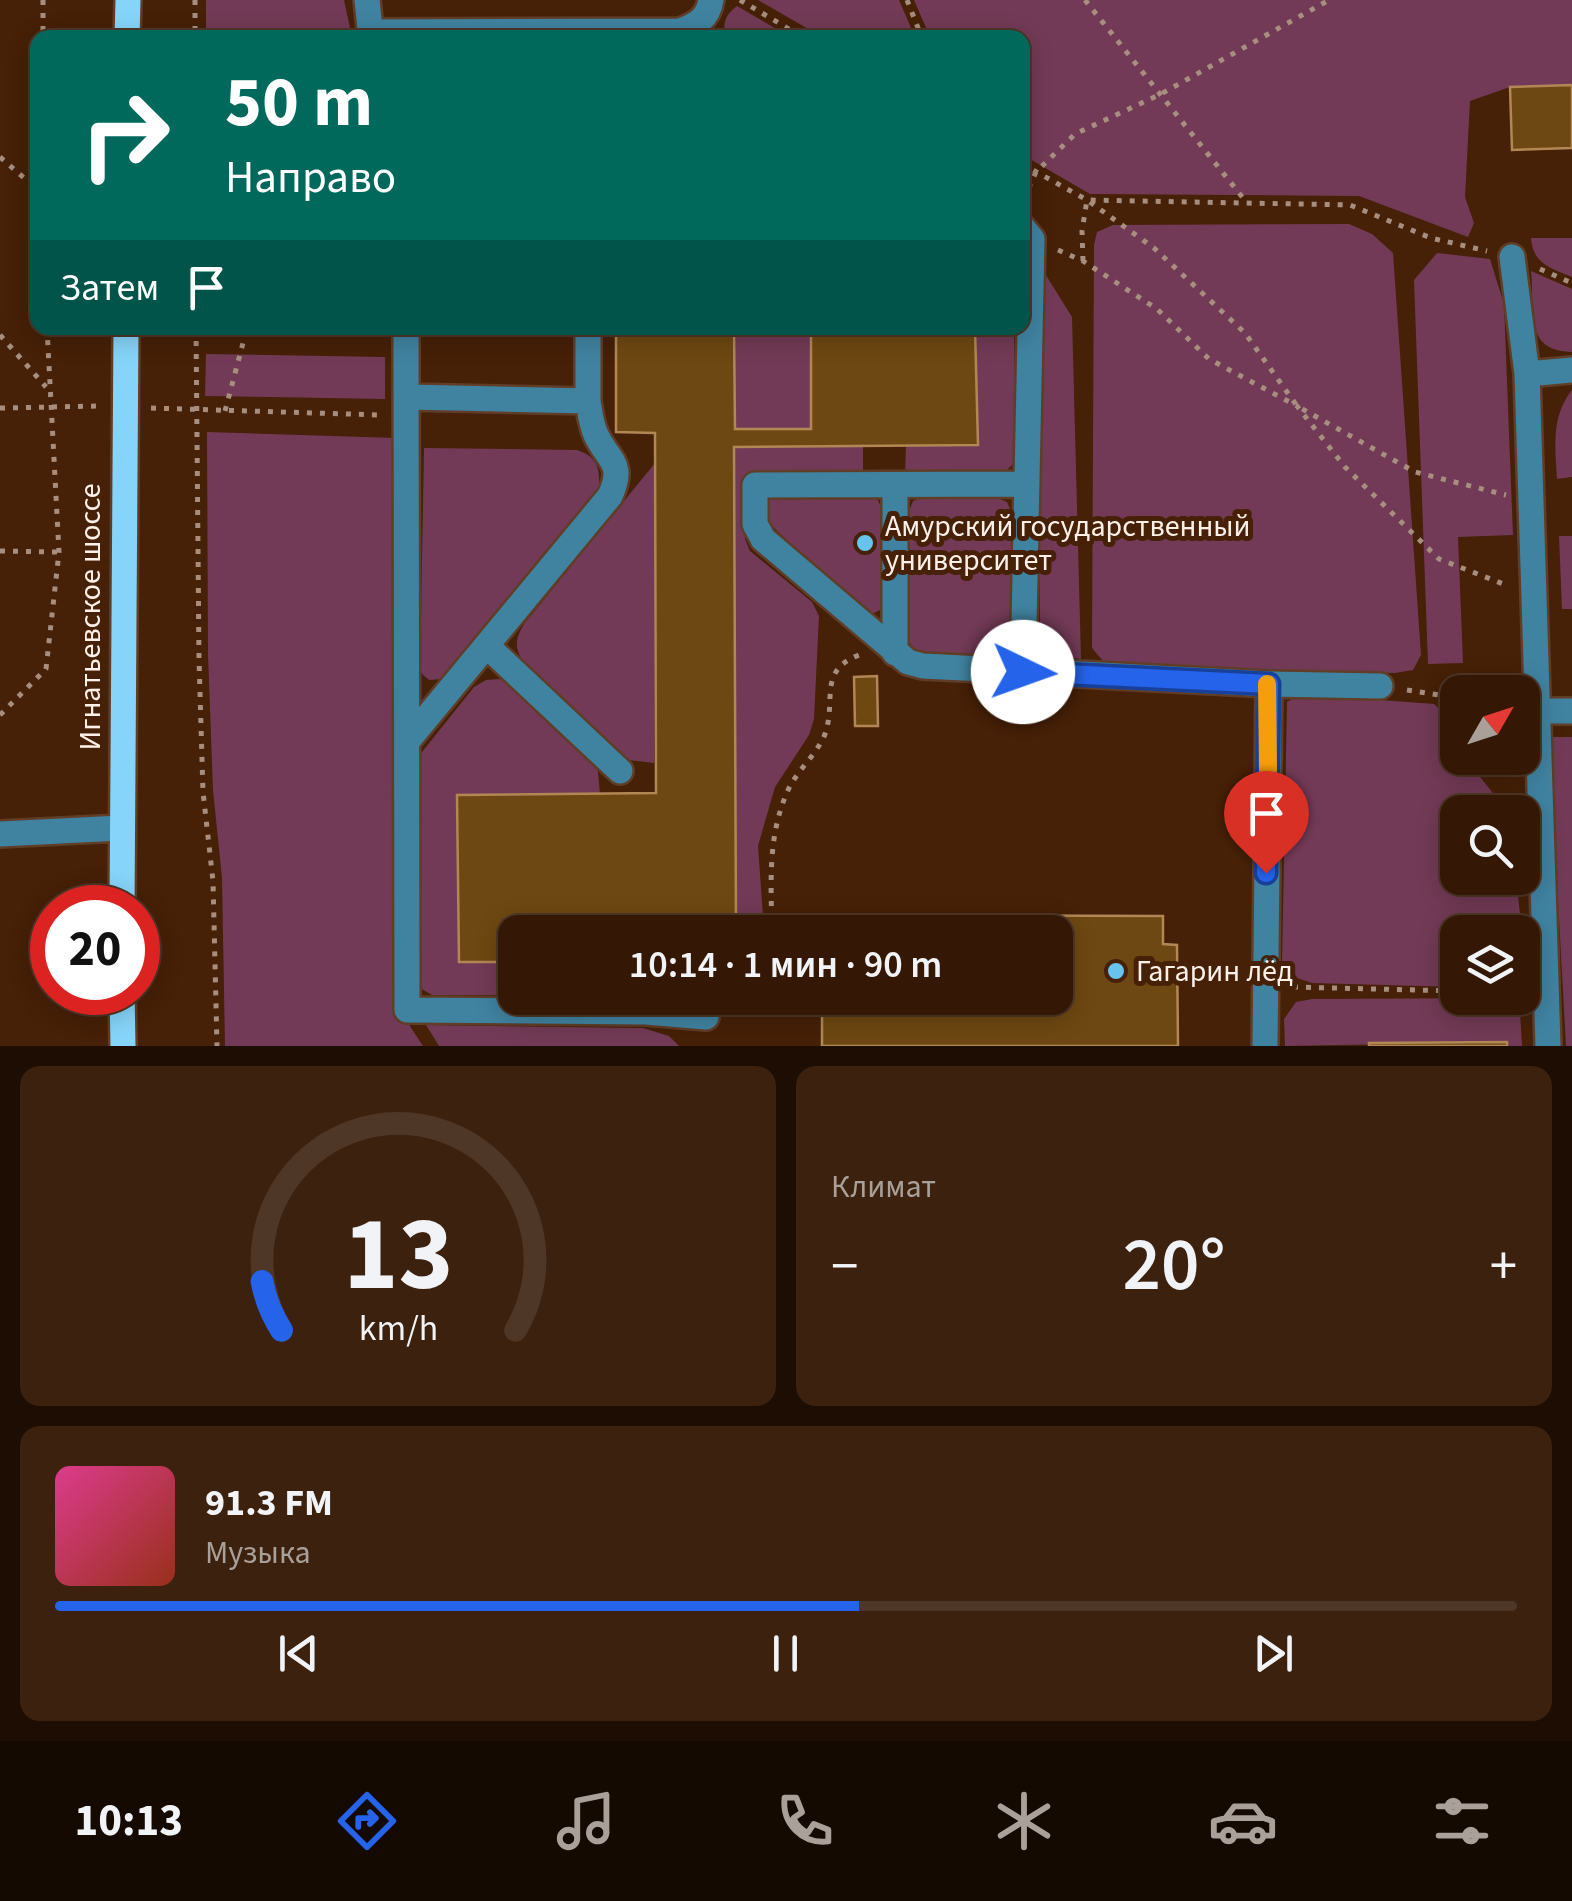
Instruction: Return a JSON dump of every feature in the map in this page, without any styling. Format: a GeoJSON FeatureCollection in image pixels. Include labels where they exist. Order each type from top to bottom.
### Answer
{"type":"FeatureCollection","features":[{"type":"Feature","properties":{"kind":"main road"},"geometry":{"type":"LineString","coordinates":[[128,0],[128,30]]}},
{"type":"Feature","properties":{"kind":"main road","name":"Игнатьевское шоссе"},"geometry":{"type":"LineString","coordinates":[[122,885],[126,335]]}},
{"type":"Feature","properties":{"kind":"main road"},"geometry":{"type":"LineString","coordinates":[[122,1015],[123,1046]]}},
{"type":"Feature","properties":{"kind":"lane"},"geometry":{"type":"LineString","coordinates":[[367,0],[370,30]]}},
{"type":"Feature","properties":{"kind":"lane"},"geometry":{"type":"LineString","coordinates":[[683,30],[698,24],[711,0]]}},
{"type":"Feature","properties":{"kind":"lane"},"geometry":{"type":"LineString","coordinates":[[1512,257],[1527,374],[1537,675]]}},
{"type":"Feature","properties":{"kind":"lane"},"geometry":{"type":"LineString","coordinates":[[406,335],[407,1010],[646,1012],[706,1017]]}},
{"type":"Feature","properties":{"kind":"lane"},"geometry":{"type":"LineString","coordinates":[[408,738],[610,496],[618,478],[614,460],[592,424],[588,402],[588,335]]}},
{"type":"Feature","properties":{"kind":"lane"},"geometry":{"type":"LineString","coordinates":[[1023,672],[1027,335]]}},
{"type":"Feature","properties":{"kind":"lane"},"geometry":{"type":"LineString","coordinates":[[1527,374],[1572,370]]}},
{"type":"Feature","properties":{"kind":"lane"},"geometry":{"type":"LineString","coordinates":[[408,406],[588,402]]}},
{"type":"Feature","properties":{"kind":"lane"},"geometry":{"type":"LineString","coordinates":[[1027,484],[755,485],[755,524],[774,550],[895,653],[923,666],[1380,686]]}},
{"type":"Feature","properties":{"kind":"lane"},"geometry":{"type":"LineString","coordinates":[[895,485],[895,653]]}},
{"type":"Feature","properties":{"kind":"lane"},"geometry":{"type":"LineString","coordinates":[[487,646],[620,771]]}},
{"type":"Feature","properties":{"kind":"lane"},"geometry":{"type":"LineString","coordinates":[[1264,1046],[1269,684]]}},
{"type":"Feature","properties":{"kind":"lane"},"geometry":{"type":"LineString","coordinates":[[1540,711],[1572,711]]}},
{"type":"Feature","properties":{"kind":"lane"},"geometry":{"type":"LineString","coordinates":[[1540,775],[1548,1046]]}},
{"type":"Feature","properties":{"kind":"lane"},"geometry":{"type":"LineString","coordinates":[[0,834],[121,828]]}},
{"type":"Feature","properties":{"kind":"path"},"geometry":{"type":"LineString","coordinates":[[42,0],[43,30]]}},
{"type":"Feature","properties":{"kind":"path"},"geometry":{"type":"LineString","coordinates":[[195,0],[195,30]]}},
{"type":"Feature","properties":{"kind":"path"},"geometry":{"type":"LineString","coordinates":[[740,0],[791,30]]}},
{"type":"Feature","properties":{"kind":"path"},"geometry":{"type":"LineString","coordinates":[[906,0],[919,30]]}},
{"type":"Feature","properties":{"kind":"path"},"geometry":{"type":"LineString","coordinates":[[1085,0],[1247,203]]}},
{"type":"Feature","properties":{"kind":"path"},"geometry":{"type":"LineString","coordinates":[[1030,184],[1036,172],[1075,134],[1161,94],[1328,0]]}},
{"type":"Feature","properties":{"kind":"path"},"geometry":{"type":"LineString","coordinates":[[0,156],[30,183]]}},
{"type":"Feature","properties":{"kind":"path"},"geometry":{"type":"LineString","coordinates":[[1030,169],[1086,200],[1154,248],[1245,334],[1346,467],[1439,559],[1534,596]]}},
{"type":"Feature","properties":{"kind":"path"},"geometry":{"type":"LineString","coordinates":[[1086,200],[1350,205],[1431,238],[1512,257]]}},
{"type":"Feature","properties":{"kind":"path"},"geometry":{"type":"LineString","coordinates":[[1083,261],[1086,200]]}},
{"type":"Feature","properties":{"kind":"path"},"geometry":{"type":"LineString","coordinates":[[1030,234],[1083,261],[1157,309],[1208,358],[1415,472],[1532,501]]}},
{"type":"Feature","properties":{"kind":"path"},"geometry":{"type":"LineString","coordinates":[[0,335],[48,390]]}},
{"type":"Feature","properties":{"kind":"path"},"geometry":{"type":"LineString","coordinates":[[0,714],[46,669],[58,552],[47,335]]}},
{"type":"Feature","properties":{"kind":"path"},"geometry":{"type":"LineString","coordinates":[[196,335],[199,659],[203,792],[213,881],[217,1046]]}},
{"type":"Feature","properties":{"kind":"path"},"geometry":{"type":"LineString","coordinates":[[226,411],[246,335]]}},
{"type":"Feature","properties":{"kind":"path"},"geometry":{"type":"LineString","coordinates":[[0,408],[124,406],[226,411],[408,406]]}},
{"type":"Feature","properties":{"kind":"path"},"geometry":{"type":"LineString","coordinates":[[0,551],[58,552]]}},
{"type":"Feature","properties":{"kind":"path"},"geometry":{"type":"LineString","coordinates":[[772,915],[770,858],[774,826],[790,788],[824,737],[832,674],[843,661],[859,654],[895,653]]}},
{"type":"Feature","properties":{"kind":"path"},"geometry":{"type":"LineString","coordinates":[[1380,686],[1440,695]]}},
{"type":"Feature","properties":{"kind":"path"},"geometry":{"type":"LineString","coordinates":[[1265,986],[1440,991]]}},
{"type":"Feature","properties":{"kind":"shaded area"},"geometry":{"type":"Polygon","coordinates":[[[206,0],[344,0],[350,30],[206,30],[206,0]]]}},
{"type":"Feature","properties":{"kind":"shaded area"},"geometry":{"type":"Polygon","coordinates":[[[758,0],[899,0],[912,30],[810,30],[758,0]]]}},
{"type":"Feature","properties":{"kind":"shaded area"},"geometry":{"type":"Polygon","coordinates":[[[914,0],[1572,0],[1572,85],[1510,87],[1470,101],[1465,197],[1474,223],[1468,237],[1359,196],[1090,194],[1030,159],[1030,30],[927,30],[914,0]]]}},
{"type":"Feature","properties":{"kind":"shaded area"},"geometry":{"type":"Polygon","coordinates":[[[737,6],[778,30],[724,30],[737,6]]]}},
{"type":"Feature","properties":{"kind":"shaded area"},"geometry":{"type":"Polygon","coordinates":[[[1349,224],[1372,234],[1393,253],[1421,655],[1413,670],[1395,673],[1114,667],[1103,661],[1092,648],[1097,232],[1113,225],[1349,224]]]}},
{"type":"Feature","properties":{"kind":"shaded area"},"geometry":{"type":"Polygon","coordinates":[[[1531,238],[1572,238],[1572,277],[1539,259],[1531,238]]]}},
{"type":"Feature","properties":{"kind":"shaded area"},"geometry":{"type":"Polygon","coordinates":[[[1437,253],[1490,259],[1504,304],[1513,535],[1458,537],[1463,663],[1428,664],[1414,280],[1437,253]]]}},
{"type":"Feature","properties":{"kind":"shaded area"},"geometry":{"type":"Polygon","coordinates":[[[1039,264],[1072,317],[1081,659],[1055,651],[1040,630],[1039,264]]]}},
{"type":"Feature","properties":{"kind":"shaded area"},"geometry":{"type":"Polygon","coordinates":[[[1531,271],[1572,289],[1572,352],[1556,350],[1539,336],[1533,314],[1531,271]]]}},
{"type":"Feature","properties":{"kind":"shaded area"},"geometry":{"type":"Polygon","coordinates":[[[734,335],[811,335],[811,429],[735,429],[734,335]]]}},
{"type":"Feature","properties":{"kind":"shaded area"},"geometry":{"type":"Polygon","coordinates":[[[975,335],[1014,335],[1016,454],[1012,465],[1004,473],[905,475],[906,446],[978,445],[975,335]]]}},
{"type":"Feature","properties":{"kind":"shaded area"},"geometry":{"type":"Polygon","coordinates":[[[206,354],[385,357],[385,399],[205,396],[206,354]]]}},
{"type":"Feature","properties":{"kind":"shaded area"},"geometry":{"type":"Polygon","coordinates":[[[1572,390],[1572,477],[1557,479],[1557,421],[1572,390]]]}},
{"type":"Feature","properties":{"kind":"shaded area"},"geometry":{"type":"Polygon","coordinates":[[[207,432],[395,438],[398,1008],[423,1046],[225,1046],[222,878],[213,790],[208,654],[207,432]]]}},
{"type":"Feature","properties":{"kind":"shaded area"},"geometry":{"type":"Polygon","coordinates":[[[863,446],[863,476],[745,477],[745,539],[750,551],[812,602],[819,616],[814,719],[809,735],[775,787],[758,846],[763,915],[736,915],[734,447],[863,446]]]}},
{"type":"Feature","properties":{"kind":"shaded area"},"geometry":{"type":"Polygon","coordinates":[[[424,448],[577,450],[593,460],[599,482],[599,489],[442,679],[429,680],[420,672],[424,448]]]}},
{"type":"Feature","properties":{"kind":"shaded area"},"geometry":{"type":"Polygon","coordinates":[[[655,463],[654,763],[629,760],[528,668],[517,642],[524,624],[655,463]]]}},
{"type":"Feature","properties":{"kind":"shaded area"},"geometry":{"type":"Polygon","coordinates":[[[782,492],[866,492],[877,499],[884,511],[882,609],[872,614],[863,612],[769,523],[765,509],[771,498],[782,492]]]}},
{"type":"Feature","properties":{"kind":"shaded area"},"geometry":{"type":"Polygon","coordinates":[[[927,495],[993,496],[1007,502],[1014,518],[1011,642],[996,657],[951,659],[912,648],[907,635],[908,514],[913,501],[927,495]]]}},
{"type":"Feature","properties":{"kind":"shaded area"},"geometry":{"type":"Polygon","coordinates":[[[1559,536],[1572,536],[1572,609],[1562,609],[1559,536]]]}},
{"type":"Feature","properties":{"kind":"shaded area"},"geometry":{"type":"Polygon","coordinates":[[[486,680],[516,684],[597,761],[600,794],[458,795],[459,962],[498,962],[498,995],[432,995],[420,988],[416,976],[418,757],[474,687],[486,680]]]}},
{"type":"Feature","properties":{"kind":"shaded area"},"geometry":{"type":"Polygon","coordinates":[[[1300,694],[1434,704],[1440,711],[1440,775],[1479,775],[1494,795],[1440,795],[1440,895],[1518,895],[1520,915],[1440,915],[1440,987],[1312,983],[1294,977],[1282,961],[1287,702],[1300,694]]]}},
{"type":"Feature","properties":{"kind":"shaded area"},"geometry":{"type":"Polygon","coordinates":[[[1549,737],[1572,737],[1572,1046],[1566,1046],[1549,737]]]}},
{"type":"Feature","properties":{"kind":"shaded area"},"geometry":{"type":"Polygon","coordinates":[[[1440,998],[1440,1015],[1520,1015],[1522,1046],[1507,1046],[1506,1042],[1285,1046],[1284,1019],[1296,1002],[1440,998]]]}},
{"type":"Feature","properties":{"kind":"shaded area"},"geometry":{"type":"Polygon","coordinates":[[[426,1025],[643,1028],[669,1036],[679,1046],[439,1046],[426,1025]]]}},
{"type":"Feature","properties":{"kind":"building"},"geometry":{"type":"Polygon","coordinates":[[[1572,85],[1572,148],[1512,150],[1510,87],[1572,85]]]}},
{"type":"Feature","properties":{"kind":"building"},"geometry":{"type":"Polygon","coordinates":[[[616,335],[734,335],[735,429],[811,429],[811,335],[975,335],[978,445],[734,447],[736,915],[498,915],[498,962],[459,962],[457,795],[656,793],[655,433],[616,432],[616,335]]]}},
{"type":"Feature","properties":{"kind":"building"},"geometry":{"type":"Polygon","coordinates":[[[877,676],[878,726],[855,726],[854,677],[877,676]]]}},
{"type":"Feature","properties":{"kind":"building","name":"Гагарин лёд"},"geometry":{"type":"Polygon","coordinates":[[[1073,916],[1163,916],[1163,944],[1177,945],[1178,1046],[822,1046],[822,1015],[1073,1015],[1073,916]]]}},
{"type":"Feature","properties":{"kind":"building"},"geometry":{"type":"Polygon","coordinates":[[[1507,1042],[1507,1046],[1369,1046],[1369,1043],[1507,1042]]]}},
{"type":"Feature","properties":{"kind":"slow traffic"},"geometry":{"type":"LineString","coordinates":[[1267,684],[1268,770]]}},
{"type":"Feature","properties":{"kind":"place","name":"Амурский государственный университет"},"geometry":{"type":"Point","coordinates":[865,543]}},
{"type":"Feature","properties":{"kind":"place","name":"Гагарин лёд"},"geometry":{"type":"Point","coordinates":[1116,971]}},
{"type":"Feature","properties":{"kind":"route"},"geometry":{"type":"LineString","coordinates":[[1023,672],[1269,684],[1266,873]]}}]}
